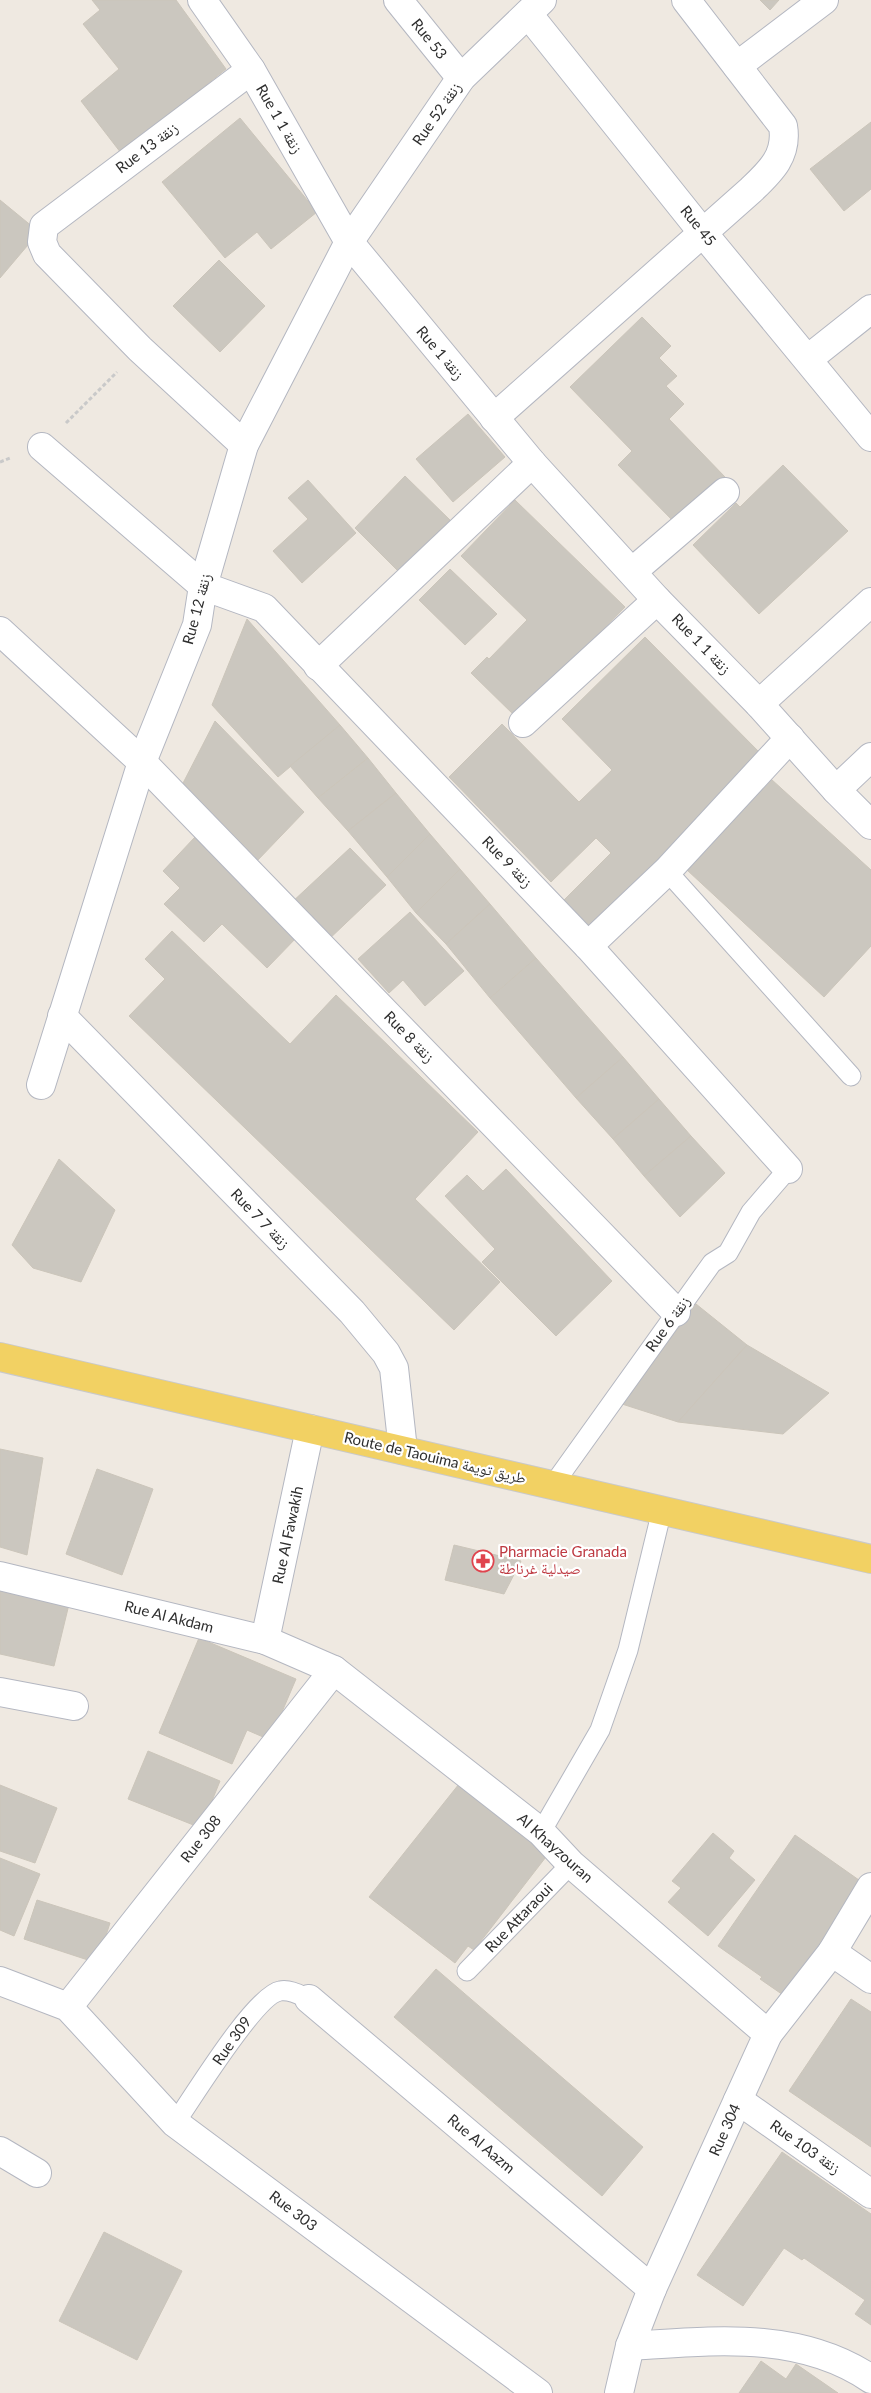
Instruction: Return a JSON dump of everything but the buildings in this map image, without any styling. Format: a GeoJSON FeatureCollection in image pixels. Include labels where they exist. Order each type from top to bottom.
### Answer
{"type":"FeatureCollection","features":[{"type":"Feature","properties":{"kind":"main road","name":"Route de Taouima طريق تويمة"},"geometry":{"type":"LineString","coordinates":[[0,1356],[871,1559]]}},
{"type":"Feature","properties":{"kind":"street","name":"Rue 1 زنقة 1"},"geometry":{"type":"LineString","coordinates":[[202,0],[251,70],[349,242]]}},
{"type":"Feature","properties":{"kind":"street","name":"Rue 53"},"geometry":{"type":"LineString","coordinates":[[398,0],[461,78]]}},
{"type":"Feature","properties":{"kind":"street"},"geometry":{"type":"LineString","coordinates":[[494,418],[769,173],[781,155],[786,140],[783,126],[686,0]]}},
{"type":"Feature","properties":{"kind":"street"},"geometry":{"type":"LineString","coordinates":[[737,66],[824,0]]}},
{"type":"Feature","properties":{"kind":"street","name":"Rue 52 زنقة"},"geometry":{"type":"LineString","coordinates":[[349,242],[461,78],[535,7]]}},
{"type":"Feature","properties":{"kind":"street","name":"Rue 45"},"geometry":{"type":"LineString","coordinates":[[535,7],[703,233],[871,437]]}},
{"type":"Feature","properties":{"kind":"street","name":"Rue 13 زنقة"},"geometry":{"type":"LineString","coordinates":[[140,349],[47,254],[42,242],[44,226],[251,70]]}},
{"type":"Feature","properties":{"kind":"street","name":"Rue 1 زنقة"},"geometry":{"type":"LineString","coordinates":[[349,242],[532,463]]}},
{"type":"Feature","properties":{"kind":"street","name":"Rue 12 زنقة"},"geometry":{"type":"LineString","coordinates":[[42,1085],[142,762],[196,625],[203,586],[244,445],[349,242]]}},
{"type":"Feature","properties":{"kind":"street"},"geometry":{"type":"LineString","coordinates":[[808,360],[871,309]]}},
{"type":"Feature","properties":{"kind":"street"},"geometry":{"type":"LineString","coordinates":[[140,349],[244,445]]}},
{"type":"Feature","properties":{"kind":"street"},"geometry":{"type":"LineString","coordinates":[[42,447],[203,586]]}},
{"type":"Feature","properties":{"kind":"street","name":"Rue 1 زنقة 1"},"geometry":{"type":"LineString","coordinates":[[532,463],[658,600],[759,704],[836,790],[871,825]]}},
{"type":"Feature","properties":{"kind":"street"},"geometry":{"type":"LineString","coordinates":[[318,666],[532,463]]}},
{"type":"Feature","properties":{"kind":"street"},"geometry":{"type":"LineString","coordinates":[[632,571],[725,492]]}},
{"type":"Feature","properties":{"kind":"street","name":"Rue 9 زنقة"},"geometry":{"type":"LineString","coordinates":[[203,586],[264,608],[588,946],[788,1169]]}},
{"type":"Feature","properties":{"kind":"street"},"geometry":{"type":"LineString","coordinates":[[523,723],[658,600]]}},
{"type":"Feature","properties":{"kind":"street"},"geometry":{"type":"LineString","coordinates":[[759,704],[871,602]]}},
{"type":"Feature","properties":{"kind":"street","name":"Rue 8 زنقة"},"geometry":{"type":"LineString","coordinates":[[0,631],[142,762],[676,1312]]}},
{"type":"Feature","properties":{"kind":"street"},"geometry":{"type":"LineString","coordinates":[[588,946],[667,871],[790,738]]}},
{"type":"Feature","properties":{"kind":"street"},"geometry":{"type":"LineString","coordinates":[[836,790],[871,757]]}},
{"type":"Feature","properties":{"kind":"street","name":"Rue 7 زنقة 7"},"geometry":{"type":"LineString","coordinates":[[62,1016],[352,1312],[386,1352],[394,1368],[403,1450]]}},
{"type":"Feature","properties":{"kind":"street","name":"Rue Al Fawakih"},"geometry":{"type":"LineString","coordinates":[[265,1640],[310,1429]]}},
{"type":"Feature","properties":{"kind":"street","name":"Rue Al Akdam"},"geometry":{"type":"LineString","coordinates":[[0,1576],[265,1640],[334,1670]]}},
{"type":"Feature","properties":{"kind":"street","name":"Al Khayzouran"},"geometry":{"type":"LineString","coordinates":[[334,1670],[541,1832],[571,1864],[768,2034]]}},
{"type":"Feature","properties":{"kind":"street","name":"Rue 308"},"geometry":{"type":"LineString","coordinates":[[68,2007],[334,1670]]}},
{"type":"Feature","properties":{"kind":"street"},"geometry":{"type":"LineString","coordinates":[[0,1692],[74,1706]]}},
{"type":"Feature","properties":{"kind":"street","name":"Rue 304"},"geometry":{"type":"LineString","coordinates":[[619,2393],[630,2346],[652,2289],[768,2034],[832,1952],[871,1888]]}},
{"type":"Feature","properties":{"kind":"street"},"geometry":{"type":"LineString","coordinates":[[832,1952],[871,1979]]}},
{"type":"Feature","properties":{"kind":"street"},"geometry":{"type":"LineString","coordinates":[[0,1981],[68,2007]]}},
{"type":"Feature","properties":{"kind":"street","name":"Rue Al Aazm"},"geometry":{"type":"LineString","coordinates":[[309,1999],[652,2289]]}},
{"type":"Feature","properties":{"kind":"street","name":"Rue 303"},"geometry":{"type":"LineString","coordinates":[[68,2007],[174,2123],[538,2393]]}},
{"type":"Feature","properties":{"kind":"street","name":"Rue 103 زنقة"},"geometry":{"type":"LineString","coordinates":[[738,2100],[871,2194]]}},
{"type":"Feature","properties":{"kind":"street"},"geometry":{"type":"LineString","coordinates":[[0,2151],[38,2173]]}},
{"type":"Feature","properties":{"kind":"street"},"geometry":{"type":"LineString","coordinates":[[630,2346],[732,2340],[792,2345],[823,2355],[871,2379]]}},
{"type":"Feature","properties":{"kind":"lane"},"geometry":{"type":"LineString","coordinates":[[667,871],[851,1076]]}},
{"type":"Feature","properties":{"kind":"lane","name":"Rue 6 زنقة"},"geometry":{"type":"LineString","coordinates":[[553,1485],[712,1263],[728,1253],[751,1212],[788,1169]]}},
{"type":"Feature","properties":{"kind":"lane"},"geometry":{"type":"LineString","coordinates":[[541,1832],[600,1730],[628,1650],[662,1510]]}},
{"type":"Feature","properties":{"kind":"lane","name":"Rue Attaraoui"},"geometry":{"type":"LineString","coordinates":[[467,1971],[571,1864]]}},
{"type":"Feature","properties":{"kind":"lane","name":"Rue 309"},"geometry":{"type":"LineString","coordinates":[[174,2123],[250,2015],[266,1998],[278,1991],[290,1991],[309,1999]]}},
{"type":"Feature","properties":{"kind":"path"},"geometry":{"type":"LineString","coordinates":[[0,462],[42,447],[140,349]]}},
{"type":"Feature","properties":{"kind":"place","name":"Pharmacie Granada صيدلية غرناطة"},"geometry":{"type":"Point","coordinates":[483,1561]}}]}
